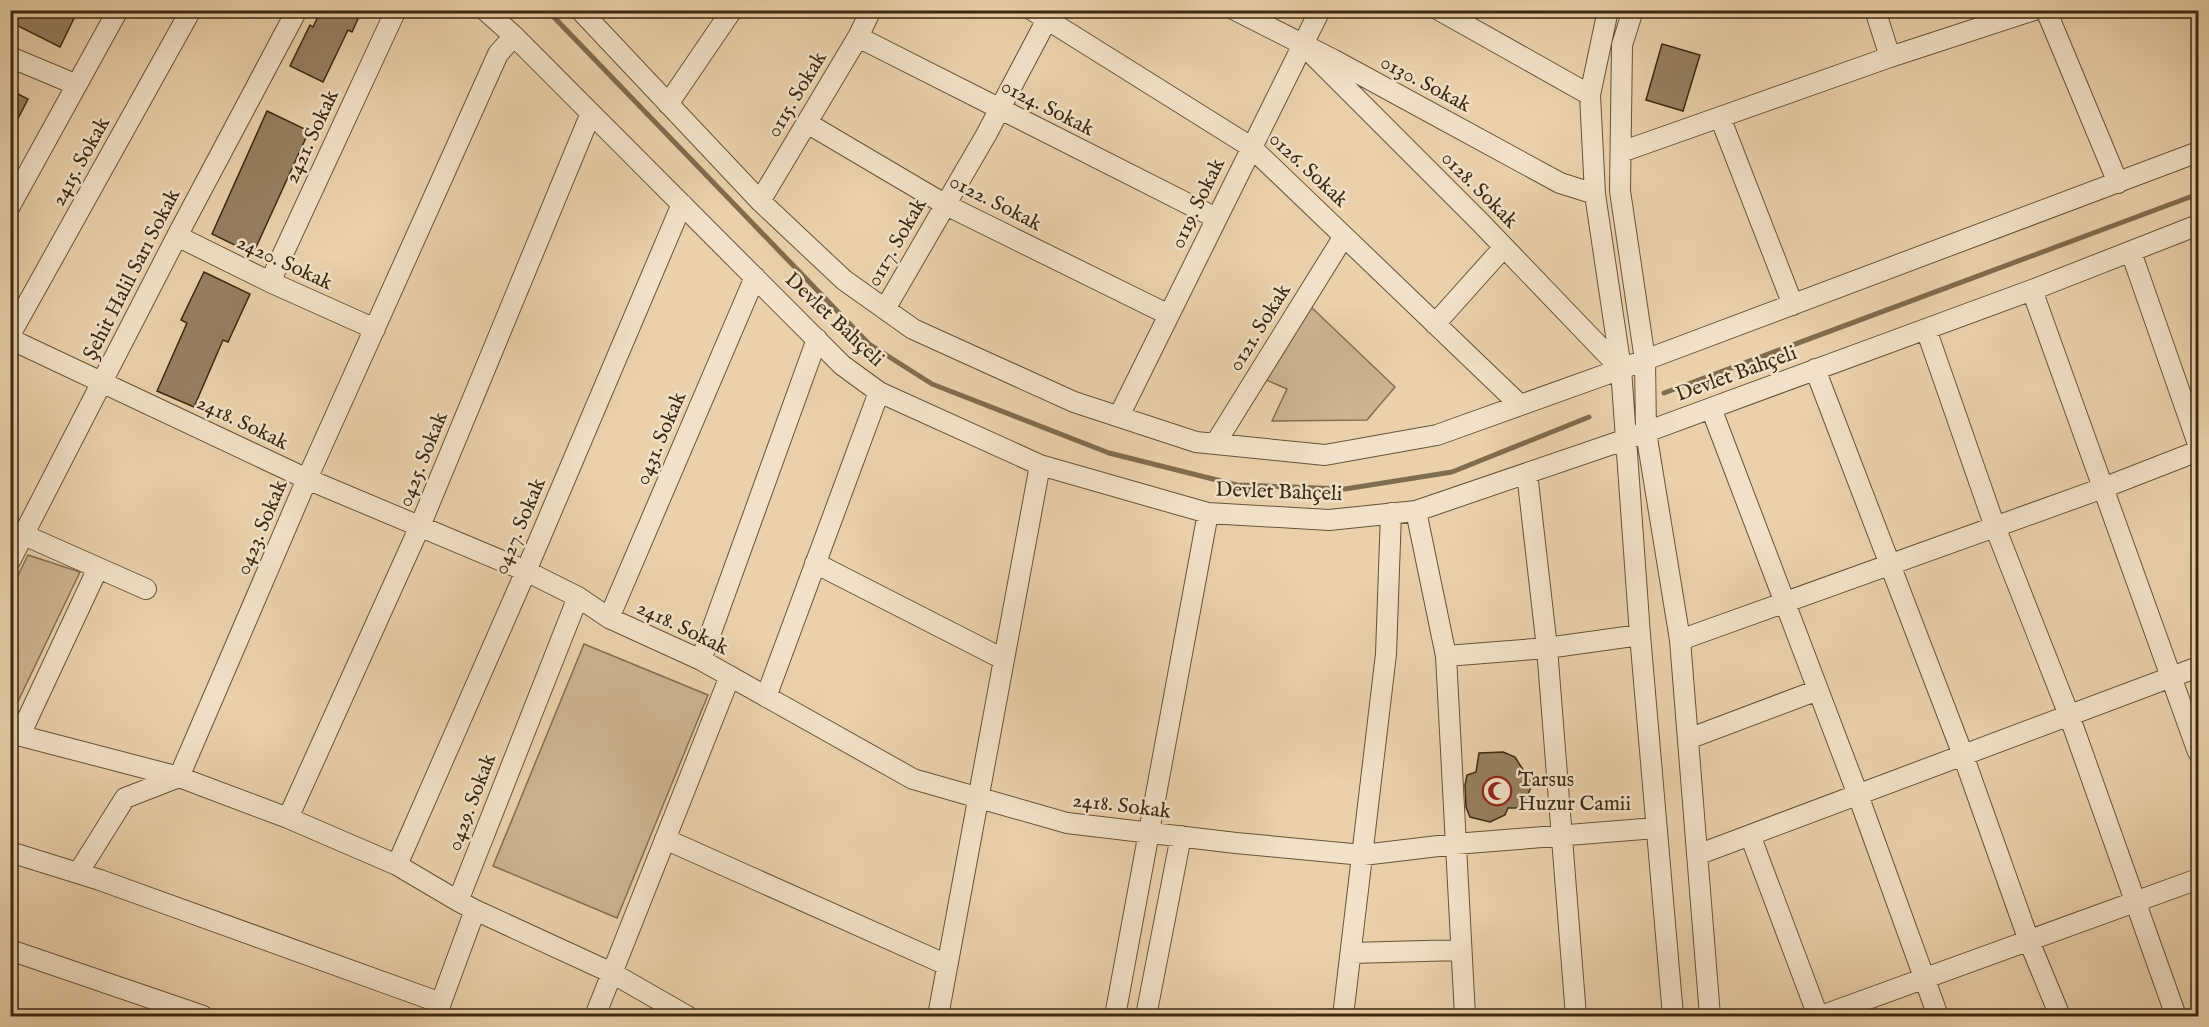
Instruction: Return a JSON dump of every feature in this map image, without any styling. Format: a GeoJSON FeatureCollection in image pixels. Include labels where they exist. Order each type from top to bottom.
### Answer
{"type":"FeatureCollection","features":[{"type":"Feature","properties":{"kind":"street"},"geometry":{"type":"LineString","coordinates":[[10,206],[118,10]]}},
{"type":"Feature","properties":{"kind":"street","name":"2415. Sokak"},"geometry":{"type":"LineString","coordinates":[[10,337],[192,10]]}},
{"type":"Feature","properties":{"kind":"street","name":"Şehit Halil Sarı Sokak"},"geometry":{"type":"LineString","coordinates":[[10,561],[177,236],[297,10]]}},
{"type":"Feature","properties":{"kind":"street","name":"2421. Sokak"},"geometry":{"type":"LineString","coordinates":[[270,282],[396,10]]}},
{"type":"Feature","properties":{"kind":"street","name":"Devlet Bahçeli"},"geometry":{"type":"LineString","coordinates":[[485,10],[514,36],[817,339],[843,364],[879,392],[1040,465],[1208,513],[1329,520],[1416,511],[1627,439],[2032,290],[2199,225]]}},
{"type":"Feature","properties":{"kind":"street"},"geometry":{"type":"LineString","coordinates":[[668,104],[732,10]]}},
{"type":"Feature","properties":{"kind":"street","name":"0115. Sokak"},"geometry":{"type":"LineString","coordinates":[[760,201],[858,37],[871,10]]}},
{"type":"Feature","properties":{"kind":"street","name":"0130. Sokak"},"geometry":{"type":"LineString","coordinates":[[1235,10],[1560,183],[1595,194]]}},
{"type":"Feature","properties":{"kind":"street","name":"0119. Sokak"},"geometry":{"type":"LineString","coordinates":[[1119,416],[1320,10]]}},
{"type":"Feature","properties":{"kind":"street"},"geometry":{"type":"LineString","coordinates":[[1439,10],[1590,95]]}},
{"type":"Feature","properties":{"kind":"street"},"geometry":{"type":"LineString","coordinates":[[1608,10],[1590,95],[1595,194],[1621,369],[1640,635],[1673,1017]]}},
{"type":"Feature","properties":{"kind":"street"},"geometry":{"type":"LineString","coordinates":[[1633,10],[1622,45],[1620,191],[1645,360],[1646,432],[1680,640],[1710,1017]]}},
{"type":"Feature","properties":{"kind":"street"},"geometry":{"type":"LineString","coordinates":[[1875,10],[1890,57]]}},
{"type":"Feature","properties":{"kind":"street"},"geometry":{"type":"LineString","coordinates":[[1621,152],[1890,57],[2034,10]]}},
{"type":"Feature","properties":{"kind":"street"},"geometry":{"type":"LineString","coordinates":[[2046,10],[2118,183]]}},
{"type":"Feature","properties":{"kind":"street","name":"0117. Sokak"},"geometry":{"type":"LineString","coordinates":[[885,309],[1000,109],[1044,13]]}},
{"type":"Feature","properties":{"kind":"street","name":"0126. Sokak"},"geometry":{"type":"LineString","coordinates":[[1044,13],[1251,147],[1520,405]]}},
{"type":"Feature","properties":{"kind":"street","name":"Devlet Bahçeli"},"geometry":{"type":"LineString","coordinates":[[590,14],[668,104],[760,201],[844,280],[924,334],[1074,402],[1196,442],[1325,455],[1437,435],[1621,369],[2199,152]]}},
{"type":"Feature","properties":{"kind":"street","name":"0423. Sokak"},"geometry":{"type":"LineString","coordinates":[[179,777],[307,479],[498,54],[514,36]]}},
{"type":"Feature","properties":{"kind":"street","name":"0124. Sokak"},"geometry":{"type":"LineString","coordinates":[[858,37],[1216,218]]}},
{"type":"Feature","properties":{"kind":"street","name":"0128. Sokak"},"geometry":{"type":"LineString","coordinates":[[1302,45],[1504,247],[1621,369]]}},
{"type":"Feature","properties":{"kind":"street"},"geometry":{"type":"LineString","coordinates":[[10,57],[78,85]]}},
{"type":"Feature","properties":{"kind":"street","name":"0425. Sokak"},"geometry":{"type":"LineString","coordinates":[[288,818],[420,526],[591,113]]}},
{"type":"Feature","properties":{"kind":"street"},"geometry":{"type":"LineString","coordinates":[[1720,117],[1793,305]]}},
{"type":"Feature","properties":{"kind":"street","name":"0122. Sokak"},"geometry":{"type":"LineString","coordinates":[[807,123],[946,205],[1169,315]]}},
{"type":"Feature","properties":{"kind":"street","name":"0427. Sokak"},"geometry":{"type":"LineString","coordinates":[[397,865],[526,571],[682,204]]}},
{"type":"Feature","properties":{"kind":"street","name":"2420. Sokak"},"geometry":{"type":"LineString","coordinates":[[177,236],[270,282],[375,329]]}},
{"type":"Feature","properties":{"kind":"street","name":"0121. Sokak"},"geometry":{"type":"LineString","coordinates":[[1215,444],[1344,236]]}},
{"type":"Feature","properties":{"kind":"street"},"geometry":{"type":"LineString","coordinates":[[1435,324],[1504,247]]}},
{"type":"Feature","properties":{"kind":"street"},"geometry":{"type":"LineString","coordinates":[[2131,252],[2199,444]]}},
{"type":"Feature","properties":{"kind":"street","name":"0431. Sokak"},"geometry":{"type":"LineString","coordinates":[[609,618],[755,277]]}},
{"type":"Feature","properties":{"kind":"street"},"geometry":{"type":"LineString","coordinates":[[2032,290],[2199,752]]}},
{"type":"Feature","properties":{"kind":"street"},"geometry":{"type":"LineString","coordinates":[[1926,329],[1995,527],[2069,715],[2176,1017]]}},
{"type":"Feature","properties":{"kind":"street","name":"2418. Sokak"},"geometry":{"type":"LineString","coordinates":[[10,337],[307,479],[526,571],[578,597],[609,618],[701,660],[913,779],[1067,823],[1363,855],[1455,844],[1656,828]]}},
{"type":"Feature","properties":{"kind":"street"},"geometry":{"type":"LineString","coordinates":[[701,660],[817,339]]}},
{"type":"Feature","properties":{"kind":"street"},"geometry":{"type":"LineString","coordinates":[[1815,369],[1963,755],[2029,941],[2060,1017]]}},
{"type":"Feature","properties":{"kind":"street"},"geometry":{"type":"LineString","coordinates":[[766,697],[879,392]]}},
{"type":"Feature","properties":{"kind":"street"},"geometry":{"type":"LineString","coordinates":[[1711,408],[1858,795],[1938,1017]]}},
{"type":"Feature","properties":{"kind":"street"},"geometry":{"type":"LineString","coordinates":[[1680,640],[2103,488],[2199,451]]}},
{"type":"Feature","properties":{"kind":"street"},"geometry":{"type":"LineString","coordinates":[[938,1017],[1040,465]]}},
{"type":"Feature","properties":{"kind":"street"},"geometry":{"type":"LineString","coordinates":[[1527,473],[1547,648],[1576,1017]]}},
{"type":"Feature","properties":{"kind":"street"},"geometry":{"type":"LineString","coordinates":[[1416,511],[1446,656],[1465,1017]]}},
{"type":"Feature","properties":{"kind":"street"},"geometry":{"type":"LineString","coordinates":[[1115,1017],[1208,513]]}},
{"type":"Feature","properties":{"kind":"street"},"geometry":{"type":"LineString","coordinates":[[1343,1017],[1386,654],[1391,513]]}},
{"type":"Feature","properties":{"kind":"street"},"geometry":{"type":"LineString","coordinates":[[24,535],[146,589]]}},
{"type":"Feature","properties":{"kind":"street"},"geometry":{"type":"LineString","coordinates":[[816,563],[1003,659]]}},
{"type":"Feature","properties":{"kind":"street"},"geometry":{"type":"LineString","coordinates":[[98,568],[15,734],[179,777],[288,818],[397,865],[467,905],[612,973],[687,1017]]}},
{"type":"Feature","properties":{"kind":"street","name":"0429. Sokak"},"geometry":{"type":"LineString","coordinates":[[438,1010],[467,905],[578,597]]}},
{"type":"Feature","properties":{"kind":"street"},"geometry":{"type":"LineString","coordinates":[[1446,656],[1547,648],[1640,635]]}},
{"type":"Feature","properties":{"kind":"street"},"geometry":{"type":"LineString","coordinates":[[1697,855],[2199,667]]}},
{"type":"Feature","properties":{"kind":"street"},"geometry":{"type":"LineString","coordinates":[[595,1017],[730,676]]}},
{"type":"Feature","properties":{"kind":"street"},"geometry":{"type":"LineString","coordinates":[[1688,739],[1818,690]]}},
{"type":"Feature","properties":{"kind":"street"},"geometry":{"type":"LineString","coordinates":[[78,873],[125,798],[179,777]]}},
{"type":"Feature","properties":{"kind":"street"},"geometry":{"type":"LineString","coordinates":[[1750,835],[1820,1017],[2199,879]]}},
{"type":"Feature","properties":{"kind":"street"},"geometry":{"type":"LineString","coordinates":[[1146,1017],[1181,836]]}},
{"type":"Feature","properties":{"kind":"street"},"geometry":{"type":"LineString","coordinates":[[665,839],[947,965]]}},
{"type":"Feature","properties":{"kind":"street"},"geometry":{"type":"LineString","coordinates":[[10,852],[78,873],[438,1010]]}},
{"type":"Feature","properties":{"kind":"street"},"geometry":{"type":"LineString","coordinates":[[10,950],[203,1017]]}},
{"type":"Feature","properties":{"kind":"street"},"geometry":{"type":"LineString","coordinates":[[1351,953],[1461,950]]}},
{"type":"Feature","properties":{"kind":"shaded area"},"geometry":{"type":"Polygon","coordinates":[[[1309,305],[1395,387],[1367,420],[1272,421],[1287,389],[1264,379],[1309,305]]]}},
{"type":"Feature","properties":{"kind":"shaded area"},"geometry":{"type":"Polygon","coordinates":[[[28,555],[80,572],[11,716],[11,590],[28,555]]]}},
{"type":"Feature","properties":{"kind":"shaded area"},"geometry":{"type":"Polygon","coordinates":[[[584,644],[708,695],[617,918],[493,866],[584,644]]]}},
{"type":"Feature","properties":{"kind":"building"},"geometry":{"type":"Polygon","coordinates":[[[15,10],[78,10],[60,47],[10,22],[15,10]]]}},
{"type":"Feature","properties":{"kind":"building"},"geometry":{"type":"Polygon","coordinates":[[[321,10],[362,10],[352,32],[348,30],[323,82],[290,66],[310,25],[313,27],[321,10]]]}},
{"type":"Feature","properties":{"kind":"building"},"geometry":{"type":"Polygon","coordinates":[[[1662,44],[1700,55],[1683,111],[1646,100],[1662,44]]]}},
{"type":"Feature","properties":{"kind":"building"},"geometry":{"type":"Polygon","coordinates":[[[10,90],[28,99],[10,134],[10,90]]]}},
{"type":"Feature","properties":{"kind":"building"},"geometry":{"type":"Polygon","coordinates":[[[267,111],[309,131],[253,254],[212,234],[267,111]]]}},
{"type":"Feature","properties":{"kind":"building"},"geometry":{"type":"Polygon","coordinates":[[[204,272],[250,294],[228,342],[223,340],[194,407],[157,391],[187,323],[181,320],[204,272]]]}},
{"type":"Feature","properties":{"kind":"building","name":"Tarsus Huzur Camii"},"geometry":{"type":"Polygon","coordinates":[[[1503,752],[1515,757],[1532,784],[1523,808],[1508,808],[1505,815],[1490,822],[1470,817],[1466,807],[1467,775],[1476,772],[1479,753],[1503,752]]]}},
{"type":"Feature","properties":{"kind":"waterway"},"geometry":{"type":"LineString","coordinates":[[547,10],[869,344],[932,384],[1109,453],[1237,485],[1345,489],[1452,472],[1589,417]]}},
{"type":"Feature","properties":{"kind":"waterway"},"geometry":{"type":"LineString","coordinates":[[1664,393],[2198,194]]}},
{"type":"Feature","properties":{"kind":"place","name":"Tarsus Huzur Camii"},"geometry":{"type":"Point","coordinates":[1497,791]}}]}
